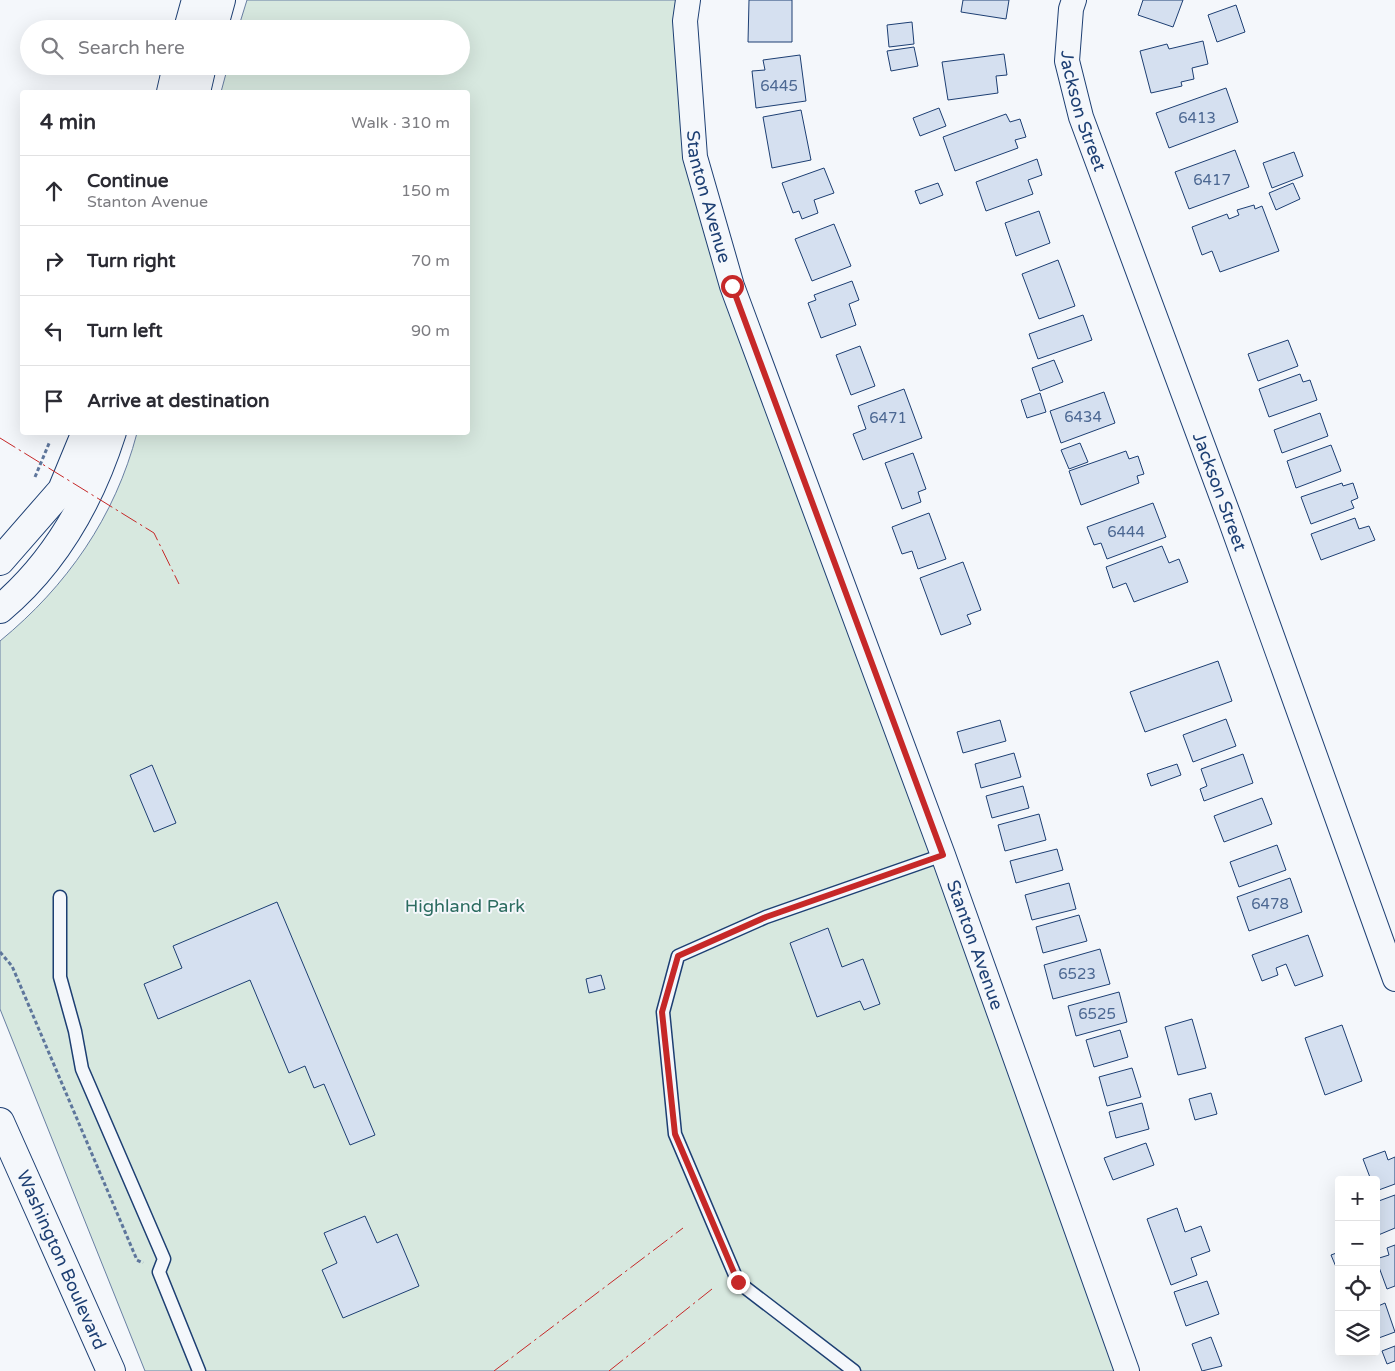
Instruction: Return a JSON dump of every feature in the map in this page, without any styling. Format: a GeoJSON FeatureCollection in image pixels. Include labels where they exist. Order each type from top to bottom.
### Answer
{"type":"FeatureCollection","features":[{"type":"Feature","properties":{"kind":"main road"},"geometry":{"type":"LineString","coordinates":[[190,20],[196,0]]}},
{"type":"Feature","properties":{"kind":"main road"},"geometry":{"type":"LineString","coordinates":[[216,20],[222,0]]}},
{"type":"Feature","properties":{"kind":"main road"},"geometry":{"type":"LineString","coordinates":[[171,90],[175,75]]}},
{"type":"Feature","properties":{"kind":"main road"},"geometry":{"type":"LineString","coordinates":[[196,90],[200,75]]}},
{"type":"Feature","properties":{"kind":"main road"},"geometry":{"type":"LineString","coordinates":[[0,561],[62,490],[72,470],[85,435]]}},
{"type":"Feature","properties":{"kind":"main road"},"geometry":{"type":"LineString","coordinates":[[0,609],[41,568],[72,525],[95,480],[111,435]]}},
{"type":"Feature","properties":{"kind":"main road","name":"Washington Boulevard"},"geometry":{"type":"LineString","coordinates":[[0,1122],[111,1371]]}},
{"type":"Feature","properties":{"kind":"street","name":"Stanton Avenue"},"geometry":{"type":"LineString","coordinates":[[688,0],[685,21],[695,157],[732,286],[943,855],[1127,1371]]}},
{"type":"Feature","properties":{"kind":"street","name":"Jackson Street"},"geometry":{"type":"LineString","coordinates":[[1074,0],[1071,9],[1067,60],[1081,117],[1227,510],[1395,979]]}},
{"type":"Feature","properties":{"kind":"lane"},"geometry":{"type":"LineString","coordinates":[[854,1371],[738,1282],[675,1134],[662,1012],[678,956],[766,917],[943,855]]}},
{"type":"Feature","properties":{"kind":"lane"},"geometry":{"type":"LineString","coordinates":[[60,898],[60,977],[75,1031],[82,1069],[164,1259],[159,1272],[199,1371]]}},
{"type":"Feature","properties":{"kind":"path"},"geometry":{"type":"LineString","coordinates":[[33,482],[53,435]]}},
{"type":"Feature","properties":{"kind":"path"},"geometry":{"type":"LineString","coordinates":[[0,952],[12,966],[137,1260]]}},
{"type":"Feature","properties":{"kind":"green space","name":"Highland Park"},"geometry":{"type":"Polygon","coordinates":[[[247,0],[691,0],[695,157],[1127,1371],[145,1371],[0,1009],[0,641],[47,597],[85,548],[102,521],[116,493],[128,464],[136,435],[470,435],[470,90],[222,90],[226,75],[470,75],[470,20],[241,20],[247,0]]]}},
{"type":"Feature","properties":{"kind":"building"},"geometry":{"type":"Polygon","coordinates":[[[749,0],[792,0],[792,42],[748,42],[749,0]]]}},
{"type":"Feature","properties":{"kind":"building"},"geometry":{"type":"Polygon","coordinates":[[[963,0],[1009,0],[1006,19],[961,12],[963,0]]]}},
{"type":"Feature","properties":{"kind":"building"},"geometry":{"type":"Polygon","coordinates":[[[1143,0],[1183,0],[1173,27],[1138,15],[1143,0]]]}},
{"type":"Feature","properties":{"kind":"building"},"geometry":{"type":"Polygon","coordinates":[[[1236,5],[1245,32],[1217,42],[1208,15],[1236,5]]]}},
{"type":"Feature","properties":{"kind":"building"},"geometry":{"type":"Polygon","coordinates":[[[912,22],[914,44],[889,47],[887,25],[912,22]]]}},
{"type":"Feature","properties":{"kind":"building"},"geometry":{"type":"Polygon","coordinates":[[[1203,41],[1208,64],[1192,68],[1194,79],[1181,82],[1182,86],[1151,93],[1140,51],[1167,44],[1169,49],[1203,41]]]}},
{"type":"Feature","properties":{"kind":"building"},"geometry":{"type":"Polygon","coordinates":[[[914,47],[918,66],[891,71],[887,51],[914,47]]]}},
{"type":"Feature","properties":{"kind":"building"},"geometry":{"type":"Polygon","coordinates":[[[1004,54],[1007,75],[996,76],[998,93],[948,100],[942,62],[1004,54]]]}},
{"type":"Feature","properties":{"kind":"building"},"geometry":{"type":"Polygon","coordinates":[[[800,55],[806,101],[756,108],[752,71],[765,70],[763,60],[800,55]]]}},
{"type":"Feature","properties":{"kind":"building"},"geometry":{"type":"Polygon","coordinates":[[[1226,88],[1238,122],[1169,148],[1156,113],[1226,88]]]}},
{"type":"Feature","properties":{"kind":"building"},"geometry":{"type":"Polygon","coordinates":[[[939,108],[946,126],[920,136],[913,118],[939,108]]]}},
{"type":"Feature","properties":{"kind":"building"},"geometry":{"type":"Polygon","coordinates":[[[801,110],[811,160],[772,168],[763,117],[801,110]]]}},
{"type":"Feature","properties":{"kind":"building"},"geometry":{"type":"Polygon","coordinates":[[[1006,114],[1010,122],[1020,119],[1026,137],[1015,140],[1018,148],[955,171],[943,137],[1006,114]]]}},
{"type":"Feature","properties":{"kind":"building"},"geometry":{"type":"Polygon","coordinates":[[[1235,150],[1249,187],[1189,209],[1175,172],[1235,150]]]}},
{"type":"Feature","properties":{"kind":"building"},"geometry":{"type":"Polygon","coordinates":[[[1294,152],[1303,176],[1272,188],[1263,163],[1294,152]]]}},
{"type":"Feature","properties":{"kind":"building"},"geometry":{"type":"Polygon","coordinates":[[[1037,159],[1042,175],[1028,180],[1033,194],[986,211],[976,182],[1037,159]]]}},
{"type":"Feature","properties":{"kind":"building"},"geometry":{"type":"Polygon","coordinates":[[[824,168],[834,193],[814,200],[818,213],[802,219],[799,211],[793,213],[782,183],[824,168]]]}},
{"type":"Feature","properties":{"kind":"building"},"geometry":{"type":"Polygon","coordinates":[[[938,183],[943,195],[920,204],[915,191],[938,183]]]}},
{"type":"Feature","properties":{"kind":"building"},"geometry":{"type":"Polygon","coordinates":[[[1293,183],[1300,199],[1276,210],[1269,193],[1293,183]]]}},
{"type":"Feature","properties":{"kind":"building"},"geometry":{"type":"Polygon","coordinates":[[[1254,205],[1255,209],[1262,206],[1279,251],[1220,272],[1212,251],[1202,255],[1192,227],[1227,214],[1229,219],[1239,215],[1237,210],[1254,205]]]}},
{"type":"Feature","properties":{"kind":"building"},"geometry":{"type":"Polygon","coordinates":[[[1039,211],[1050,243],[1016,256],[1005,223],[1039,211]]]}},
{"type":"Feature","properties":{"kind":"building"},"geometry":{"type":"Polygon","coordinates":[[[834,224],[851,266],[812,281],[795,239],[834,224]]]}},
{"type":"Feature","properties":{"kind":"building"},"geometry":{"type":"Polygon","coordinates":[[[1058,260],[1075,306],[1039,319],[1022,274],[1058,260]]]}},
{"type":"Feature","properties":{"kind":"building"},"geometry":{"type":"Polygon","coordinates":[[[852,281],[859,300],[849,304],[856,325],[821,338],[808,303],[816,300],[814,295],[852,281]]]}},
{"type":"Feature","properties":{"kind":"building"},"geometry":{"type":"Polygon","coordinates":[[[1083,315],[1092,340],[1038,359],[1029,334],[1083,315]]]}},
{"type":"Feature","properties":{"kind":"building"},"geometry":{"type":"Polygon","coordinates":[[[1288,340],[1298,366],[1258,381],[1248,354],[1288,340]]]}},
{"type":"Feature","properties":{"kind":"building"},"geometry":{"type":"Polygon","coordinates":[[[860,346],[875,386],[851,395],[836,355],[860,346]]]}},
{"type":"Feature","properties":{"kind":"building"},"geometry":{"type":"Polygon","coordinates":[[[1054,360],[1063,382],[1040,391],[1032,368],[1054,360]]]}},
{"type":"Feature","properties":{"kind":"building"},"geometry":{"type":"Polygon","coordinates":[[[1300,374],[1303,382],[1310,380],[1317,400],[1269,417],[1259,389],[1300,374]]]}},
{"type":"Feature","properties":{"kind":"building"},"geometry":{"type":"Polygon","coordinates":[[[904,389],[922,438],[863,460],[853,434],[866,429],[858,406],[904,389]]]}},
{"type":"Feature","properties":{"kind":"building"},"geometry":{"type":"Polygon","coordinates":[[[1104,392],[1115,423],[1061,443],[1050,411],[1104,392]]]}},
{"type":"Feature","properties":{"kind":"building"},"geometry":{"type":"Polygon","coordinates":[[[1040,393],[1046,412],[1027,418],[1021,400],[1040,393]]]}},
{"type":"Feature","properties":{"kind":"building"},"geometry":{"type":"Polygon","coordinates":[[[1320,413],[1328,436],[1282,453],[1274,430],[1320,413]]]}},
{"type":"Feature","properties":{"kind":"building"},"geometry":{"type":"Polygon","coordinates":[[[1080,443],[1088,462],[1069,469],[1061,450],[1080,443]]]}},
{"type":"Feature","properties":{"kind":"building"},"geometry":{"type":"Polygon","coordinates":[[[1331,445],[1341,471],[1296,488],[1287,461],[1331,445]]]}},
{"type":"Feature","properties":{"kind":"building"},"geometry":{"type":"Polygon","coordinates":[[[1126,451],[1129,459],[1138,456],[1144,474],[1137,476],[1139,483],[1081,505],[1069,471],[1126,451]]]}},
{"type":"Feature","properties":{"kind":"building"},"geometry":{"type":"Polygon","coordinates":[[[913,453],[926,489],[918,492],[921,502],[902,509],[885,463],[913,453]]]}},
{"type":"Feature","properties":{"kind":"building"},"geometry":{"type":"Polygon","coordinates":[[[1342,483],[1343,486],[1353,483],[1358,498],[1351,501],[1354,508],[1311,524],[1301,497],[1342,483]]]}},
{"type":"Feature","properties":{"kind":"building"},"geometry":{"type":"Polygon","coordinates":[[[1153,503],[1166,537],[1107,559],[1101,543],[1094,545],[1087,527],[1153,503]]]}},
{"type":"Feature","properties":{"kind":"building"},"geometry":{"type":"Polygon","coordinates":[[[929,513],[946,559],[918,569],[912,551],[902,554],[892,527],[929,513]]]}},
{"type":"Feature","properties":{"kind":"building"},"geometry":{"type":"Polygon","coordinates":[[[1355,518],[1359,529],[1369,526],[1375,540],[1321,560],[1311,534],[1355,518]]]}},
{"type":"Feature","properties":{"kind":"building"},"geometry":{"type":"Polygon","coordinates":[[[1162,546],[1169,563],[1179,559],[1188,582],[1134,602],[1126,583],[1113,588],[1106,567],[1162,546]]]}},
{"type":"Feature","properties":{"kind":"building"},"geometry":{"type":"Polygon","coordinates":[[[963,562],[981,610],[967,615],[971,624],[941,635],[920,578],[963,562]]]}},
{"type":"Feature","properties":{"kind":"building"},"geometry":{"type":"Polygon","coordinates":[[[1218,661],[1232,701],[1145,732],[1130,692],[1218,661]]]}},
{"type":"Feature","properties":{"kind":"building"},"geometry":{"type":"Polygon","coordinates":[[[1226,719],[1236,746],[1193,762],[1183,735],[1226,719]]]}},
{"type":"Feature","properties":{"kind":"building"},"geometry":{"type":"Polygon","coordinates":[[[1000,720],[1006,741],[963,753],[957,732],[1000,720]]]}},
{"type":"Feature","properties":{"kind":"building"},"geometry":{"type":"Polygon","coordinates":[[[1014,753],[1021,777],[981,788],[975,764],[1014,753]]]}},
{"type":"Feature","properties":{"kind":"building"},"geometry":{"type":"Polygon","coordinates":[[[1243,754],[1253,783],[1204,801],[1200,789],[1207,786],[1201,769],[1243,754]]]}},
{"type":"Feature","properties":{"kind":"building"},"geometry":{"type":"Polygon","coordinates":[[[1177,764],[1181,775],[1151,786],[1147,774],[1177,764]]]}},
{"type":"Feature","properties":{"kind":"building"},"geometry":{"type":"Polygon","coordinates":[[[152,765],[176,823],[154,832],[130,775],[152,765]]]}},
{"type":"Feature","properties":{"kind":"building"},"geometry":{"type":"Polygon","coordinates":[[[1023,786],[1029,808],[992,818],[986,796],[1023,786]]]}},
{"type":"Feature","properties":{"kind":"building"},"geometry":{"type":"Polygon","coordinates":[[[1262,798],[1272,824],[1224,842],[1214,816],[1262,798]]]}},
{"type":"Feature","properties":{"kind":"building"},"geometry":{"type":"Polygon","coordinates":[[[1039,814],[1046,840],[1005,851],[998,825],[1039,814]]]}},
{"type":"Feature","properties":{"kind":"building"},"geometry":{"type":"Polygon","coordinates":[[[1277,845],[1286,870],[1239,887],[1230,862],[1277,845]]]}},
{"type":"Feature","properties":{"kind":"building"},"geometry":{"type":"Polygon","coordinates":[[[1057,849],[1063,870],[1016,883],[1010,861],[1057,849]]]}},
{"type":"Feature","properties":{"kind":"building"},"geometry":{"type":"Polygon","coordinates":[[[1290,878],[1302,912],[1249,931],[1237,897],[1290,878]]]}},
{"type":"Feature","properties":{"kind":"building"},"geometry":{"type":"Polygon","coordinates":[[[1069,883],[1076,909],[1032,920],[1025,895],[1069,883]]]}},
{"type":"Feature","properties":{"kind":"building"},"geometry":{"type":"Polygon","coordinates":[[[277,902],[375,1135],[350,1145],[324,1084],[314,1088],[305,1066],[289,1073],[250,980],[158,1019],[144,984],[182,968],[173,946],[277,902]]]}},
{"type":"Feature","properties":{"kind":"building"},"geometry":{"type":"Polygon","coordinates":[[[1079,915],[1087,941],[1043,953],[1036,927],[1079,915]]]}},
{"type":"Feature","properties":{"kind":"building"},"geometry":{"type":"Polygon","coordinates":[[[828,928],[842,967],[863,959],[880,1004],[864,1010],[860,1001],[817,1017],[790,943],[828,928]]]}},
{"type":"Feature","properties":{"kind":"building"},"geometry":{"type":"Polygon","coordinates":[[[1308,935],[1323,976],[1295,986],[1286,964],[1276,968],[1278,975],[1262,981],[1252,955],[1308,935]]]}},
{"type":"Feature","properties":{"kind":"building"},"geometry":{"type":"Polygon","coordinates":[[[1100,949],[1110,984],[1053,999],[1044,965],[1100,949]]]}},
{"type":"Feature","properties":{"kind":"building"},"geometry":{"type":"Polygon","coordinates":[[[601,975],[605,989],[589,993],[586,979],[601,975]]]}},
{"type":"Feature","properties":{"kind":"building"},"geometry":{"type":"Polygon","coordinates":[[[1119,992],[1127,1022],[1076,1036],[1068,1006],[1119,992]]]}},
{"type":"Feature","properties":{"kind":"building"},"geometry":{"type":"Polygon","coordinates":[[[1192,1019],[1206,1068],[1178,1075],[1165,1027],[1192,1019]]]}},
{"type":"Feature","properties":{"kind":"building"},"geometry":{"type":"Polygon","coordinates":[[[1342,1025],[1362,1081],[1325,1095],[1305,1038],[1342,1025]]]}},
{"type":"Feature","properties":{"kind":"building"},"geometry":{"type":"Polygon","coordinates":[[[1120,1030],[1128,1057],[1094,1067],[1086,1040],[1120,1030]]]}},
{"type":"Feature","properties":{"kind":"building"},"geometry":{"type":"Polygon","coordinates":[[[1132,1068],[1141,1097],[1107,1106],[1099,1077],[1132,1068]]]}},
{"type":"Feature","properties":{"kind":"building"},"geometry":{"type":"Polygon","coordinates":[[[1211,1093],[1217,1114],[1195,1120],[1189,1099],[1211,1093]]]}},
{"type":"Feature","properties":{"kind":"building"},"geometry":{"type":"Polygon","coordinates":[[[1142,1103],[1149,1129],[1116,1138],[1109,1112],[1142,1103]]]}},
{"type":"Feature","properties":{"kind":"building"},"geometry":{"type":"Polygon","coordinates":[[[1146,1143],[1154,1165],[1113,1180],[1104,1158],[1146,1143]]]}},
{"type":"Feature","properties":{"kind":"building"},"geometry":{"type":"Polygon","coordinates":[[[1385,1151],[1388,1160],[1395,1157],[1395,1184],[1380,1190],[1380,1176],[1369,1176],[1363,1159],[1385,1151]]]}},
{"type":"Feature","properties":{"kind":"building"},"geometry":{"type":"Polygon","coordinates":[[[1395,1195],[1395,1228],[1380,1234],[1380,1221],[1380,1201],[1395,1195]]]}},
{"type":"Feature","properties":{"kind":"building"},"geometry":{"type":"Polygon","coordinates":[[[1177,1208],[1185,1232],[1201,1226],[1210,1251],[1191,1258],[1197,1275],[1171,1285],[1147,1219],[1177,1208]]]}},
{"type":"Feature","properties":{"kind":"building"},"geometry":{"type":"Polygon","coordinates":[[[365,1216],[377,1243],[397,1234],[419,1286],[343,1318],[322,1270],[337,1263],[324,1233],[365,1216]]]}},
{"type":"Feature","properties":{"kind":"building"},"geometry":{"type":"Polygon","coordinates":[[[1395,1245],[1395,1286],[1387,1289],[1380,1270],[1380,1258],[1389,1255],[1387,1248],[1395,1245]]]}},
{"type":"Feature","properties":{"kind":"building"},"geometry":{"type":"Polygon","coordinates":[[[1335,1254],[1335,1264],[1331,1255],[1335,1254]]]}},
{"type":"Feature","properties":{"kind":"building"},"geometry":{"type":"Polygon","coordinates":[[[1207,1281],[1219,1314],[1186,1326],[1174,1292],[1207,1281]]]}},
{"type":"Feature","properties":{"kind":"building"},"geometry":{"type":"Polygon","coordinates":[[[1385,1303],[1395,1332],[1380,1338],[1380,1311],[1380,1305],[1385,1303]]]}},
{"type":"Feature","properties":{"kind":"building"},"geometry":{"type":"Polygon","coordinates":[[[1211,1337],[1222,1366],[1202,1371],[1192,1344],[1211,1337]]]}},
{"type":"Feature","properties":{"kind":"building"},"geometry":{"type":"Polygon","coordinates":[[[1395,1346],[1395,1361],[1387,1364],[1382,1351],[1395,1346]]]}},
{"type":"Feature","properties":{"kind":"power"},"geometry":{"type":"LineString","coordinates":[[0,438],[154,533],[179,584]]}},
{"type":"Feature","properties":{"kind":"power"},"geometry":{"type":"LineString","coordinates":[[494,1371],[683,1228]]}},
{"type":"Feature","properties":{"kind":"power"},"geometry":{"type":"LineString","coordinates":[[609,1371],[712,1289]]}},
{"type":"Feature","properties":{"kind":"route"},"geometry":{"type":"LineString","coordinates":[[732,286],[943,855],[862,885],[766,917],[678,956],[662,1012],[675,1134],[738,1282]]}}]}
